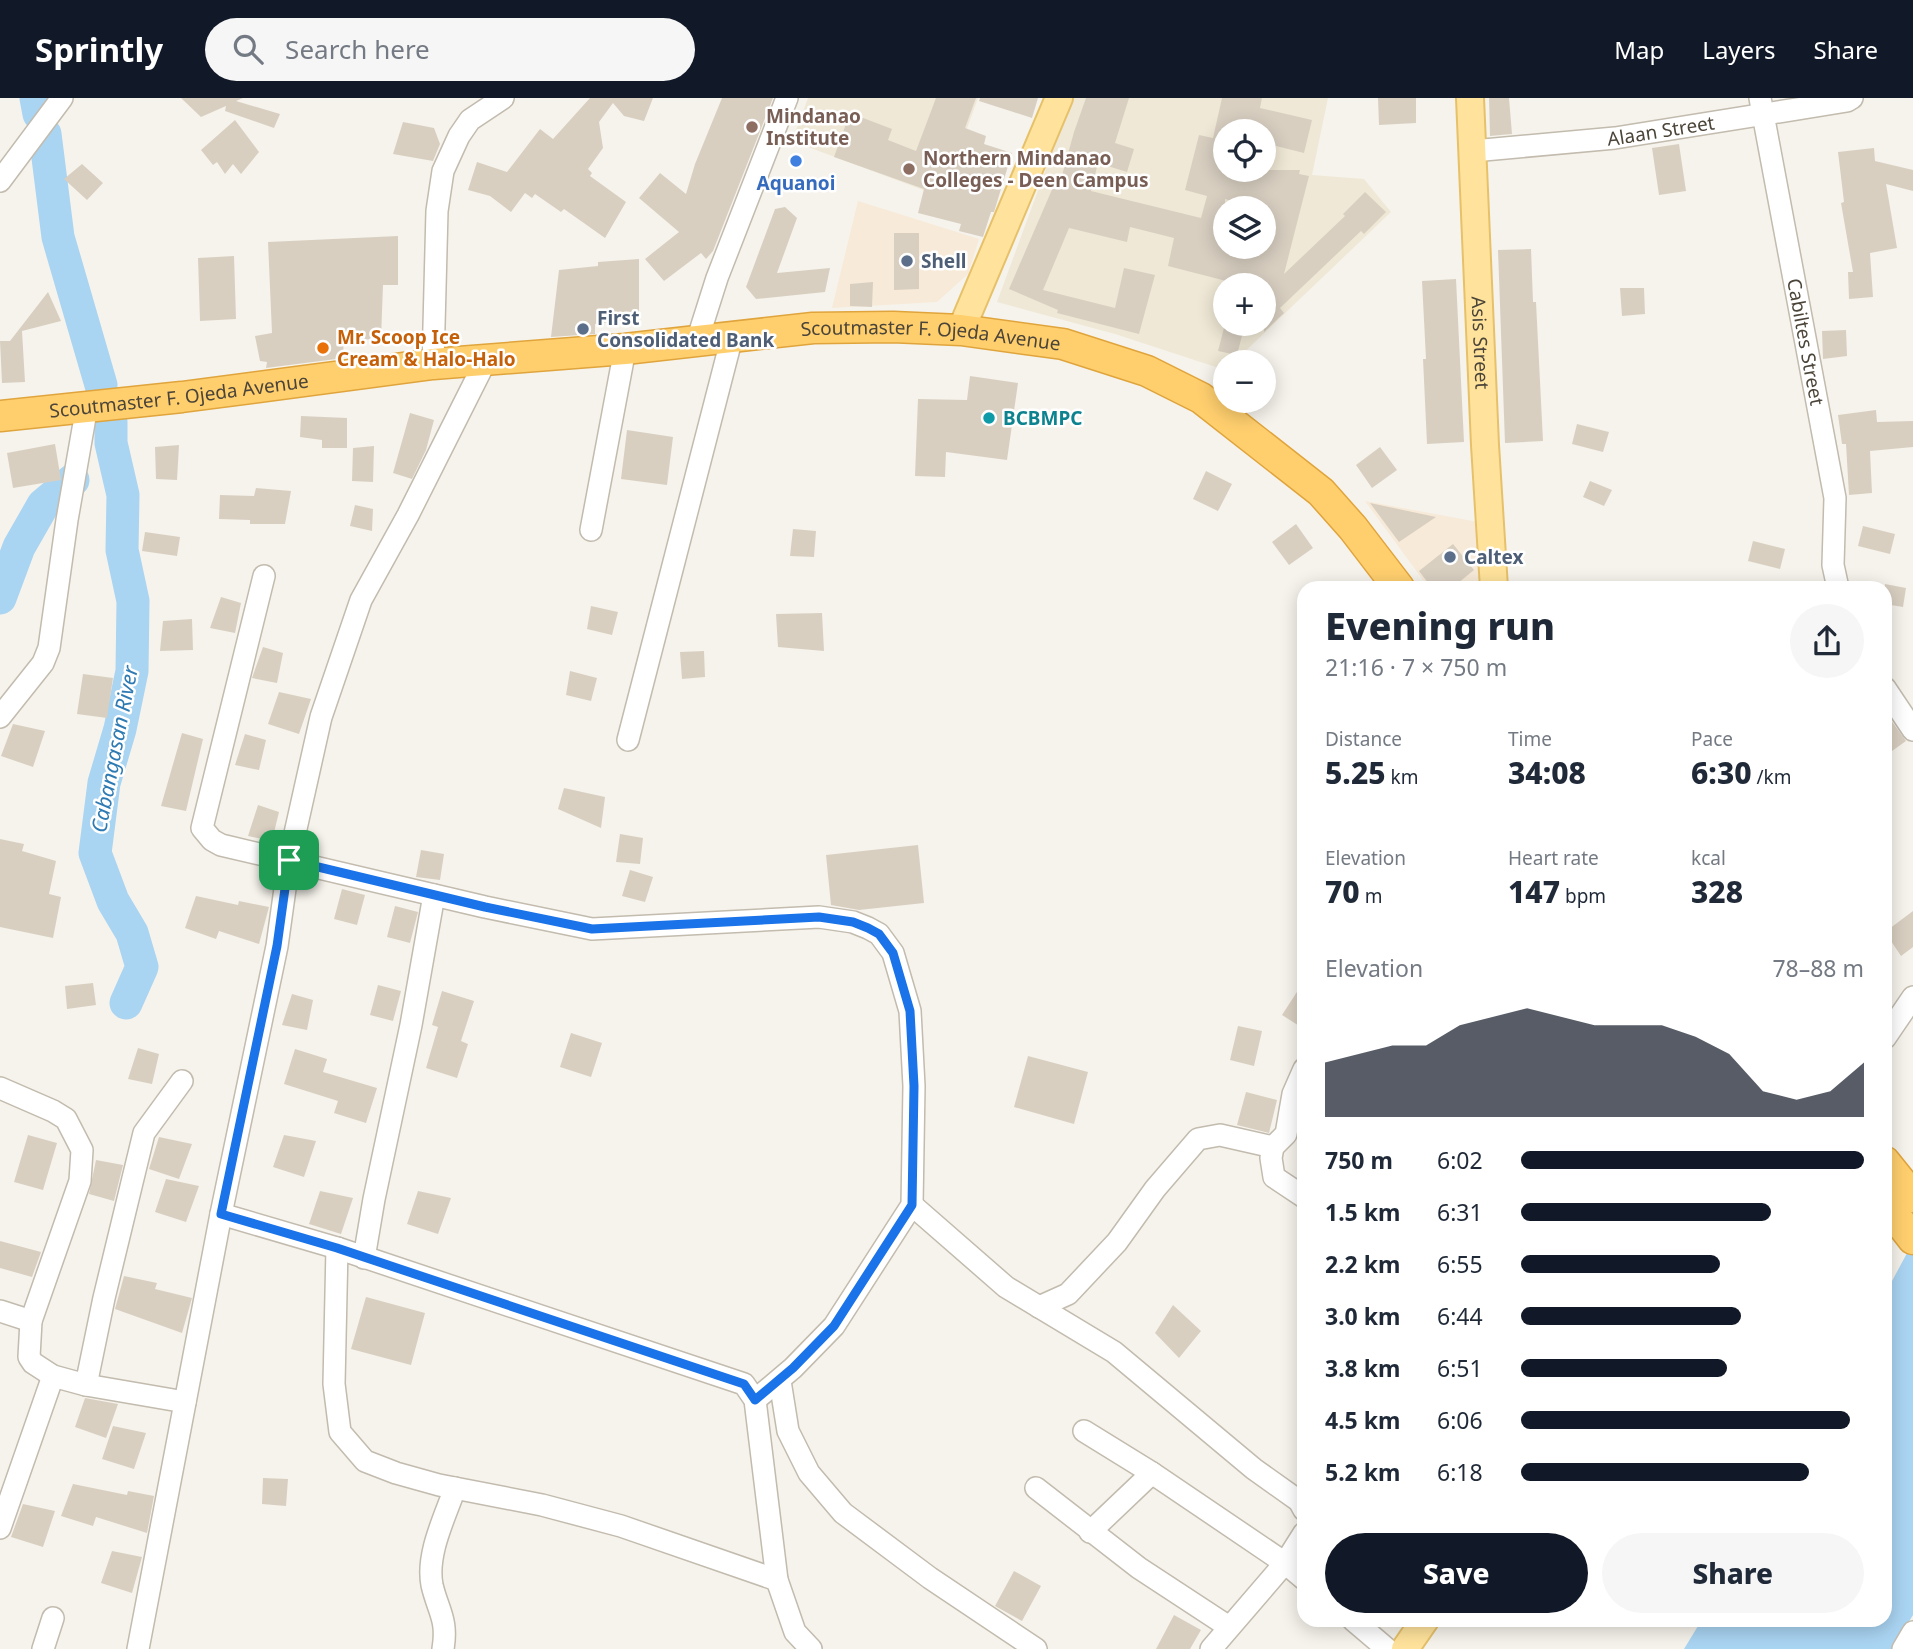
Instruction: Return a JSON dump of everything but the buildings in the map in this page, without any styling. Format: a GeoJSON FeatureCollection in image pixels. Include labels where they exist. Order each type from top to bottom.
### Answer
{"type":"FeatureCollection","features":[{"type":"Feature","properties":{"kind":"highway","name":"Scoutmaster F. Ojeda Avenue"},"geometry":{"type":"LineString","coordinates":[[0,416],[182,397],[433,364],[625,349],[813,328],[961,330],[1063,344],[1147,371],[1201,398],[1321,492],[1394,581]]}},
{"type":"Feature","properties":{"kind":"highway"},"geometry":{"type":"LineString","coordinates":[[1892,1183],[1902,1214]]}},
{"type":"Feature","properties":{"kind":"main road"},"geometry":{"type":"LineString","coordinates":[[961,330],[1059,98]]}},
{"type":"Feature","properties":{"kind":"main road","name":"Asis Street"},"geometry":{"type":"LineString","coordinates":[[1470,98],[1494,581]]}},
{"type":"Feature","properties":{"kind":"main road"},"geometry":{"type":"LineString","coordinates":[[1405,1649],[1420,1627]]}},
{"type":"Feature","properties":{"kind":"street"},"geometry":{"type":"LineString","coordinates":[[0,181],[62,98]]}},
{"type":"Feature","properties":{"kind":"street"},"geometry":{"type":"LineString","coordinates":[[433,364],[437,211],[443,171],[459,136],[470,120],[503,98]]}},
{"type":"Feature","properties":{"kind":"street"},"geometry":{"type":"LineString","coordinates":[[697,341],[717,278],[787,98]]}},
{"type":"Feature","properties":{"kind":"street","name":"Alaan Street"},"geometry":{"type":"LineString","coordinates":[[1473,151],[1615,138],[1761,107],[1849,100]]}},
{"type":"Feature","properties":{"kind":"street","name":"Cabiltes Street"},"geometry":{"type":"LineString","coordinates":[[1761,107],[1835,498],[1833,565],[1836,581]]}},
{"type":"Feature","properties":{"kind":"street"},"geometry":{"type":"LineString","coordinates":[[628,740],[732,337]]}},
{"type":"Feature","properties":{"kind":"street"},"geometry":{"type":"LineString","coordinates":[[591,530],[625,349]]}},
{"type":"Feature","properties":{"kind":"street"},"geometry":{"type":"LineString","coordinates":[[138,1649],[221,1214],[277,946],[289,860],[321,717],[361,600],[408,515],[486,360]]}},
{"type":"Feature","properties":{"kind":"street"},"geometry":{"type":"LineString","coordinates":[[0,717],[43,663],[49,648],[87,406]]}},
{"type":"Feature","properties":{"kind":"street"},"geometry":{"type":"LineString","coordinates":[[264,576],[202,828],[212,841],[434,895],[592,929],[819,917],[853,922],[879,934],[893,953],[910,1011],[914,1086],[912,1205],[834,1326],[780,1381],[755,1400]]}},
{"type":"Feature","properties":{"kind":"street"},"geometry":{"type":"LineString","coordinates":[[1892,698],[1913,730]]}},
{"type":"Feature","properties":{"kind":"street"},"geometry":{"type":"LineString","coordinates":[[364,1258],[411,1026],[434,895]]}},
{"type":"Feature","properties":{"kind":"street"},"geometry":{"type":"LineString","coordinates":[[1892,1028],[1913,997]]}},
{"type":"Feature","properties":{"kind":"street"},"geometry":{"type":"LineString","coordinates":[[86,1385],[144,1133],[182,1081]]}},
{"type":"Feature","properties":{"kind":"street"},"geometry":{"type":"LineString","coordinates":[[1297,1085],[1293,1094],[1288,1140],[1271,1158],[1274,1177],[1297,1192]]}},
{"type":"Feature","properties":{"kind":"street"},"geometry":{"type":"LineString","coordinates":[[0,1088],[66,1119],[82,1150],[80,1181],[31,1321],[29,1357],[33,1363],[53,1376],[86,1385],[185,1402]]}},
{"type":"Feature","properties":{"kind":"street"},"geometry":{"type":"LineString","coordinates":[[1039,1307],[1068,1294],[1085,1277],[1117,1242],[1155,1189],[1198,1139],[1220,1135],[1288,1140]]}},
{"type":"Feature","properties":{"kind":"street"},"geometry":{"type":"LineString","coordinates":[[912,1205],[1006,1287],[1114,1352],[1254,1469],[1297,1500]]}},
{"type":"Feature","properties":{"kind":"street"},"geometry":{"type":"LineString","coordinates":[[221,1214],[337,1248],[744,1384],[755,1400],[777,1580],[795,1640],[811,1649]]}},
{"type":"Feature","properties":{"kind":"street"},"geometry":{"type":"LineString","coordinates":[[337,1248],[334,1384],[340,1432],[365,1461],[396,1473],[455,1488],[542,1505],[621,1526],[777,1580]]}},
{"type":"Feature","properties":{"kind":"street"},"geometry":{"type":"LineString","coordinates":[[0,1311],[31,1321]]}},
{"type":"Feature","properties":{"kind":"street"},"geometry":{"type":"LineString","coordinates":[[0,1528],[53,1376]]}},
{"type":"Feature","properties":{"kind":"street"},"geometry":{"type":"LineString","coordinates":[[780,1381],[793,1441],[809,1473],[843,1513],[930,1578],[1036,1649]]}},
{"type":"Feature","properties":{"kind":"street"},"geometry":{"type":"LineString","coordinates":[[1084,1431],[1152,1473],[1297,1574]]}},
{"type":"Feature","properties":{"kind":"street"},"geometry":{"type":"LineString","coordinates":[[1090,1532],[1152,1473]]}},
{"type":"Feature","properties":{"kind":"street"},"geometry":{"type":"LineString","coordinates":[[443,1649],[443,1619],[432,1584],[431,1565],[455,1488]]}},
{"type":"Feature","properties":{"kind":"street"},"geometry":{"type":"LineString","coordinates":[[1036,1488],[1139,1569],[1229,1627]]}},
{"type":"Feature","properties":{"kind":"street"},"geometry":{"type":"LineString","coordinates":[[1211,1649],[1284,1563],[1297,1544]]}},
{"type":"Feature","properties":{"kind":"street"},"geometry":{"type":"LineString","coordinates":[[43,1649],[53,1618]]}},
{"type":"Feature","properties":{"kind":"street"},"geometry":{"type":"LineString","coordinates":[[1361,1627],[1387,1649]]}},
{"type":"Feature","properties":{"kind":"street"},"geometry":{"type":"LineString","coordinates":[[1903,1649],[1913,1632]]}},
{"type":"Feature","properties":{"kind":"shaded area","name":"Northern Mindanao Colleges - Deen Campus"},"geometry":{"type":"Polygon","coordinates":[[[808,98],[978,98],[942,197],[792,141],[808,98]]]}},
{"type":"Feature","properties":{"kind":"shaded area"},"geometry":{"type":"Polygon","coordinates":[[[1072,98],[1328,98],[1312,175],[1364,179],[1391,212],[1276,322],[1276,273],[1213,273],[1213,336],[1261,336],[1247,350],[1213,350],[1213,366],[1115,334],[997,302],[1072,98]]]}},
{"type":"Feature","properties":{"kind":"shaded area"},"geometry":{"type":"Polygon","coordinates":[[[858,201],[979,239],[968,274],[937,302],[832,308],[858,201]]]}},
{"type":"Feature","properties":{"kind":"shaded area"},"geometry":{"type":"Polygon","coordinates":[[[1365,501],[1478,522],[1482,581],[1424,581],[1365,501]]]}},
{"type":"Feature","properties":{"kind":"water"},"geometry":{"type":"Polygon","coordinates":[[[1913,1242],[1913,1615],[1892,1649],[1684,1649],[1697,1627],[1892,1627],[1892,1281],[1913,1242]]]}},
{"type":"Feature","properties":{"kind":"waterway","name":"Cabangasan River"},"geometry":{"type":"LineString","coordinates":[[36,98],[39,114]]}},
{"type":"Feature","properties":{"kind":"waterway","name":"Cabangasan River"},"geometry":{"type":"LineString","coordinates":[[45,134],[58,237],[101,385]]}},
{"type":"Feature","properties":{"kind":"waterway","name":"Cabangasan River"},"geometry":{"type":"LineString","coordinates":[[111,422],[111,443],[123,495],[122,550],[133,601],[132,671],[120,729],[104,783],[95,853],[113,901],[132,933],[142,967],[126,1003]]}},
{"type":"Feature","properties":{"kind":"waterway","name":"Cabangasan River"},"geometry":{"type":"LineString","coordinates":[[0,598],[19,547],[43,505],[73,480]]}},
{"type":"Feature","properties":{"kind":"place","name":"Mindanao Institute"},"geometry":{"type":"Point","coordinates":[752,127]}},
{"type":"Feature","properties":{"kind":"place","name":"Aquanoi"},"geometry":{"type":"Point","coordinates":[796,161]}},
{"type":"Feature","properties":{"kind":"place","name":"Northern Mindanao Colleges - Deen Campus"},"geometry":{"type":"Point","coordinates":[909,169]}},
{"type":"Feature","properties":{"kind":"place","name":"Shell"},"geometry":{"type":"Point","coordinates":[907,261]}},
{"type":"Feature","properties":{"kind":"place","name":"First Consolidated Bank"},"geometry":{"type":"Point","coordinates":[583,329]}},
{"type":"Feature","properties":{"kind":"place","name":"Mr. Scoop Ice Cream & Halo-Halo"},"geometry":{"type":"Point","coordinates":[323,348]}},
{"type":"Feature","properties":{"kind":"place","name":"BCBMPC"},"geometry":{"type":"Point","coordinates":[989,418]}},
{"type":"Feature","properties":{"kind":"place","name":"Caltex"},"geometry":{"type":"Point","coordinates":[1450,557]}},
{"type":"Feature","properties":{"kind":"route"},"geometry":{"type":"LineString","coordinates":[[289,860],[485,907],[592,929],[819,917],[853,922],[879,934],[893,953],[910,1011],[914,1086],[912,1205],[834,1326],[780,1381],[755,1400],[744,1384],[337,1248],[221,1214],[277,946],[289,860]]}}]}
